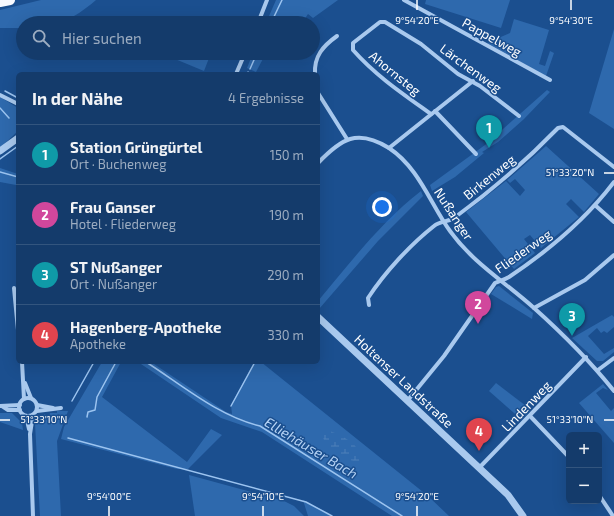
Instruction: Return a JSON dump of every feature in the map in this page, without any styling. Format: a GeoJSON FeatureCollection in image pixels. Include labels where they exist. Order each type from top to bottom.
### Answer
{"type":"FeatureCollection","features":[{"type":"Feature","properties":{"kind":"highway"},"geometry":{"type":"LineString","coordinates":[[0,2],[10,0]]}},
{"type":"Feature","properties":{"kind":"street"},"geometry":{"type":"LineString","coordinates":[[261,16],[267,0]]}},
{"type":"Feature","properties":{"kind":"street","name":"Pappelweg"},"geometry":{"type":"LineString","coordinates":[[404,0],[550,80]]}},
{"type":"Feature","properties":{"kind":"street","name":"Lärchenweg"},"geometry":{"type":"LineString","coordinates":[[352,45],[383,21],[421,44],[458,74],[473,81],[519,116]]}},
{"type":"Feature","properties":{"kind":"street"},"geometry":{"type":"LineString","coordinates":[[320,53],[338,36]]}},
{"type":"Feature","properties":{"kind":"street","name":"Ahornsteg"},"geometry":{"type":"LineString","coordinates":[[352,45],[353,50],[376,73],[391,86],[433,112],[476,154]]}},
{"type":"Feature","properties":{"kind":"street"},"geometry":{"type":"LineString","coordinates":[[237,72],[242,60]]}},
{"type":"Feature","properties":{"kind":"street"},"geometry":{"type":"LineString","coordinates":[[315,72],[314,67],[317,60]]}},
{"type":"Feature","properties":{"kind":"street"},"geometry":{"type":"LineString","coordinates":[[389,148],[473,81]]}},
{"type":"Feature","properties":{"kind":"street"},"geometry":{"type":"LineString","coordinates":[[0,95],[16,103]]}},
{"type":"Feature","properties":{"kind":"street"},"geometry":{"type":"LineString","coordinates":[[320,96],[347,139],[334,146],[320,161]]}},
{"type":"Feature","properties":{"kind":"street","name":"Birkenweg"},"geometry":{"type":"LineString","coordinates":[[369,305],[368,298],[370,294],[399,260],[435,225],[452,219],[514,171],[558,128],[563,127],[614,167]]}},
{"type":"Feature","properties":{"kind":"street","name":"Nußanger"},"geometry":{"type":"LineString","coordinates":[[347,139],[363,138],[389,148],[418,177],[444,222],[465,250],[486,270],[534,308],[586,357],[614,391]]}},
{"type":"Feature","properties":{"kind":"street"},"geometry":{"type":"LineString","coordinates":[[0,151],[16,139]]}},
{"type":"Feature","properties":{"kind":"street","name":"Fliederweg"},"geometry":{"type":"LineString","coordinates":[[408,400],[444,356],[495,283],[508,278],[537,257],[596,206],[614,182]]}},
{"type":"Feature","properties":{"kind":"street"},"geometry":{"type":"LineString","coordinates":[[596,206],[614,222]]}},
{"type":"Feature","properties":{"kind":"street"},"geometry":{"type":"LineString","coordinates":[[534,308],[585,280],[614,255]]}},
{"type":"Feature","properties":{"kind":"street"},"geometry":{"type":"LineString","coordinates":[[14,288],[16,309]]}},
{"type":"Feature","properties":{"kind":"street","name":"Holtenser Landstraße"},"geometry":{"type":"LineString","coordinates":[[320,319],[508,495],[523,516]]}},
{"type":"Feature","properties":{"kind":"street","name":"Lindenweg"},"geometry":{"type":"LineString","coordinates":[[479,468],[531,417],[586,357]]}},
{"type":"Feature","properties":{"kind":"street"},"geometry":{"type":"LineString","coordinates":[[598,370],[614,358]]}},
{"type":"Feature","properties":{"kind":"street"},"geometry":{"type":"LineString","coordinates":[[20,410],[20,405],[24,399],[22,364]]}},
{"type":"Feature","properties":{"kind":"street"},"geometry":{"type":"LineString","coordinates":[[24,381],[31,398],[37,405],[61,408]]}},
{"type":"Feature","properties":{"kind":"street"},"geometry":{"type":"LineString","coordinates":[[24,399],[31,398]]}},
{"type":"Feature","properties":{"kind":"street"},"geometry":{"type":"LineString","coordinates":[[1,406],[20,405]]}},
{"type":"Feature","properties":{"kind":"street"},"geometry":{"type":"LineString","coordinates":[[37,405],[37,411]]}},
{"type":"Feature","properties":{"kind":"street"},"geometry":{"type":"LineString","coordinates":[[1,406],[8,410],[20,410],[26,416],[30,434],[34,516]]}},
{"type":"Feature","properties":{"kind":"street"},"geometry":{"type":"LineString","coordinates":[[30,434],[33,415],[37,411],[56,408]]}},
{"type":"Feature","properties":{"kind":"street"},"geometry":{"type":"LineString","coordinates":[[26,416],[33,415]]}},
{"type":"Feature","properties":{"kind":"street"},"geometry":{"type":"LineString","coordinates":[[531,417],[566,455]]}},
{"type":"Feature","properties":{"kind":"street"},"geometry":{"type":"LineString","coordinates":[[602,500],[613,516]]}},
{"type":"Feature","properties":{"kind":"green space"},"geometry":{"type":"Polygon","coordinates":[[[41,0],[96,0],[74,16],[16,16],[16,28],[0,28],[0,10],[41,0]]]}},
{"type":"Feature","properties":{"kind":"green space"},"geometry":{"type":"Polygon","coordinates":[[[276,0],[338,0],[316,16],[310,16],[308,14],[307,16],[269,16],[276,0]]]}},
{"type":"Feature","properties":{"kind":"green space"},"geometry":{"type":"Polygon","coordinates":[[[426,0],[510,0],[501,28],[425,4],[426,0]]]}},
{"type":"Feature","properties":{"kind":"green space"},"geometry":{"type":"Polygon","coordinates":[[[514,19],[549,30],[539,64],[545,66],[550,51],[554,53],[546,76],[487,43],[510,33],[514,19]]]}},
{"type":"Feature","properties":{"kind":"green space"},"geometry":{"type":"Polygon","coordinates":[[[614,29],[614,129],[589,113],[614,29]]]}},
{"type":"Feature","properties":{"kind":"green space"},"geometry":{"type":"Polygon","coordinates":[[[177,60],[208,60],[204,71],[177,60]]]}},
{"type":"Feature","properties":{"kind":"green space"},"geometry":{"type":"Polygon","coordinates":[[[250,60],[262,60],[256,72],[247,68],[250,60]]]}},
{"type":"Feature","properties":{"kind":"green space"},"geometry":{"type":"Polygon","coordinates":[[[547,90],[550,92],[524,119],[498,142],[482,152],[484,153],[455,177],[432,191],[430,185],[485,145],[547,90]]]}},
{"type":"Feature","properties":{"kind":"green space"},"geometry":{"type":"Polygon","coordinates":[[[0,97],[16,107],[16,133],[0,148],[0,97]]]}},
{"type":"Feature","properties":{"kind":"green space"},"geometry":{"type":"Polygon","coordinates":[[[546,146],[599,194],[584,212],[571,199],[566,204],[579,217],[541,248],[530,235],[524,239],[535,253],[514,269],[466,212],[506,181],[520,196],[525,190],[515,179],[510,183],[507,180],[546,146]]]}},
{"type":"Feature","properties":{"kind":"green space"},"geometry":{"type":"Polygon","coordinates":[[[0,168],[16,173],[16,185],[0,182],[0,168]]]}},
{"type":"Feature","properties":{"kind":"green space"},"geometry":{"type":"Polygon","coordinates":[[[421,191],[423,196],[378,241],[320,308],[320,299],[379,229],[421,191]]]}},
{"type":"Feature","properties":{"kind":"green space"},"geometry":{"type":"Polygon","coordinates":[[[499,286],[533,313],[532,319],[491,294],[496,287],[499,286]]]}},
{"type":"Feature","properties":{"kind":"green space"},"geometry":{"type":"Polygon","coordinates":[[[612,315],[614,317],[614,327],[607,333],[604,331],[601,333],[597,328],[588,336],[604,354],[614,348],[614,352],[603,361],[597,361],[572,338],[612,315]]]}},
{"type":"Feature","properties":{"kind":"green space"},"geometry":{"type":"Polygon","coordinates":[[[101,364],[120,364],[102,397],[187,462],[211,429],[222,435],[188,469],[177,469],[61,439],[64,427],[101,364]]]}},
{"type":"Feature","properties":{"kind":"green space"},"geometry":{"type":"Polygon","coordinates":[[[141,364],[154,364],[226,412],[232,414],[231,405],[253,364],[263,364],[428,496],[449,516],[392,516],[262,432],[221,418],[141,364]]]}},
{"type":"Feature","properties":{"kind":"green space"},"geometry":{"type":"Polygon","coordinates":[[[496,383],[530,409],[522,420],[489,391],[496,383]]]}},
{"type":"Feature","properties":{"kind":"green space"},"geometry":{"type":"Polygon","coordinates":[[[603,384],[608,390],[603,388],[596,393],[611,411],[614,408],[614,443],[579,403],[603,384]]]}},
{"type":"Feature","properties":{"kind":"green space"},"geometry":{"type":"Polygon","coordinates":[[[57,411],[68,411],[57,441],[61,516],[40,516],[35,423],[45,414],[46,417],[49,417],[50,413],[57,413],[57,411]]]}},
{"type":"Feature","properties":{"kind":"green space"},"geometry":{"type":"Polygon","coordinates":[[[0,413],[12,413],[22,423],[23,430],[0,422],[0,413]]]}},
{"type":"Feature","properties":{"kind":"green space"},"geometry":{"type":"Polygon","coordinates":[[[330,431],[350,441],[358,449],[363,459],[359,462],[354,461],[331,448],[323,439],[322,434],[330,431]]]}},
{"type":"Feature","properties":{"kind":"green space"},"geometry":{"type":"Polygon","coordinates":[[[189,475],[284,501],[294,506],[304,516],[195,516],[189,475]]]}},
{"type":"Feature","properties":{"kind":"green space"},"geometry":{"type":"Polygon","coordinates":[[[303,500],[328,513],[331,516],[308,516],[303,500]]]}},
{"type":"Feature","properties":{"kind":"waterway"},"geometry":{"type":"LineString","coordinates":[[274,16],[282,0]]}},
{"type":"Feature","properties":{"kind":"waterway"},"geometry":{"type":"LineString","coordinates":[[250,69],[254,60]]}},
{"type":"Feature","properties":{"kind":"waterway"},"geometry":{"type":"LineString","coordinates":[[5,91],[16,97]]}},
{"type":"Feature","properties":{"kind":"waterway"},"geometry":{"type":"LineString","coordinates":[[0,108],[9,118]]}},
{"type":"Feature","properties":{"kind":"waterway"},"geometry":{"type":"LineString","coordinates":[[0,159],[16,147]]}},
{"type":"Feature","properties":{"kind":"waterway","name":"Elliehäuser Bach"},"geometry":{"type":"LineString","coordinates":[[0,172],[16,176]]}},
{"type":"Feature","properties":{"kind":"waterway"},"geometry":{"type":"LineString","coordinates":[[72,401],[93,364]]}},
{"type":"Feature","properties":{"kind":"waterway"},"geometry":{"type":"LineString","coordinates":[[87,417],[88,412],[95,410],[97,397],[115,364]]}},
{"type":"Feature","properties":{"kind":"waterway","name":"Elliehäuser Bach"},"geometry":{"type":"LineString","coordinates":[[149,364],[215,407],[230,415],[260,426],[402,516]]}},
{"type":"Feature","properties":{"kind":"waterway"},"geometry":{"type":"LineString","coordinates":[[231,406],[254,364]]}},
{"type":"Feature","properties":{"kind":"waterway"},"geometry":{"type":"LineString","coordinates":[[68,438],[306,502],[332,516]]}},
{"type":"Feature","properties":{"kind":"place","name":"Station Grüngürtel"},"geometry":{"type":"Point","coordinates":[489,148]}},
{"type":"Feature","properties":{"kind":"place","name":"Frau Ganser"},"geometry":{"type":"Point","coordinates":[478,324]}},
{"type":"Feature","properties":{"kind":"place","name":"ST Nußanger"},"geometry":{"type":"Point","coordinates":[572,336]}},
{"type":"Feature","properties":{"kind":"place","name":"Hagenberg-Apotheke"},"geometry":{"type":"Point","coordinates":[479,451]}}]}
